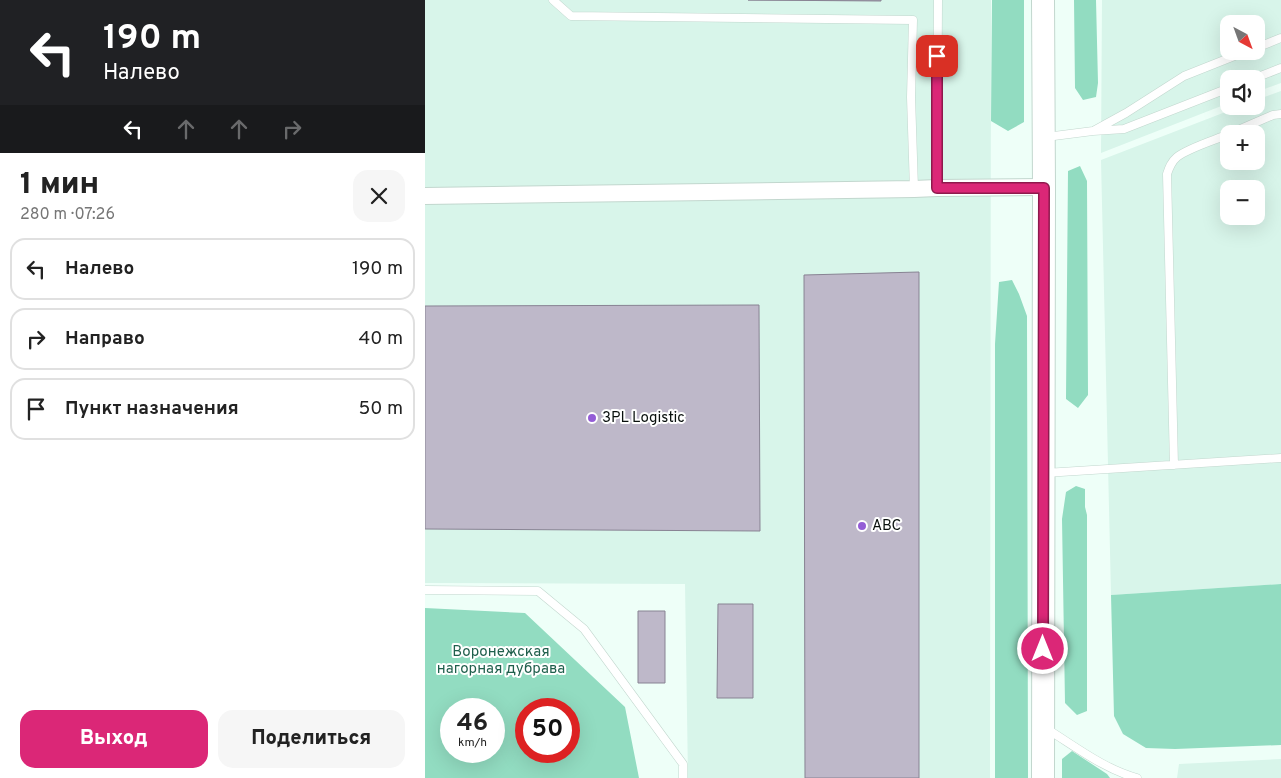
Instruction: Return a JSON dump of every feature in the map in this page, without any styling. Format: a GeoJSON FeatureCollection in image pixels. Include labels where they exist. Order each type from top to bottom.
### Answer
{"type":"FeatureCollection","features":[{"type":"Feature","properties":{"kind":"main road"},"geometry":{"type":"LineString","coordinates":[[1043,0],[1043,778]]}},
{"type":"Feature","properties":{"kind":"street"},"geometry":{"type":"LineString","coordinates":[[425,196],[1044,188]]}},
{"type":"Feature","properties":{"kind":"lane"},"geometry":{"type":"LineString","coordinates":[[553,0],[571,16],[913,20],[911,97],[913,189]]}},
{"type":"Feature","properties":{"kind":"lane"},"geometry":{"type":"LineString","coordinates":[[937,188],[938,0]]}},
{"type":"Feature","properties":{"kind":"lane"},"geometry":{"type":"LineString","coordinates":[[1265,44],[1281,38]]}},
{"type":"Feature","properties":{"kind":"lane"},"geometry":{"type":"LineString","coordinates":[[1093,131],[1126,113],[1184,76],[1224,60]]}},
{"type":"Feature","properties":{"kind":"lane"},"geometry":{"type":"LineString","coordinates":[[1265,74],[1281,68]]}},
{"type":"Feature","properties":{"kind":"lane"},"geometry":{"type":"LineString","coordinates":[[1043,138],[1124,129],[1220,92]]}},
{"type":"Feature","properties":{"kind":"lane"},"geometry":{"type":"LineString","coordinates":[[1250,125],[1273,115],[1281,114]]}},
{"type":"Feature","properties":{"kind":"lane"},"geometry":{"type":"LineString","coordinates":[[1174,465],[1167,174],[1170,165],[1176,158],[1185,152],[1220,138]]}},
{"type":"Feature","properties":{"kind":"lane"},"geometry":{"type":"LineString","coordinates":[[1043,474],[1281,458]]}},
{"type":"Feature","properties":{"kind":"lane"},"geometry":{"type":"LineString","coordinates":[[425,590],[538,591],[583,629],[683,764],[683,778]]}},
{"type":"Feature","properties":{"kind":"lane"},"geometry":{"type":"LineString","coordinates":[[1043,727],[1107,766],[1137,778]]}},
{"type":"Feature","properties":{"kind":"shaded area"},"geometry":{"type":"Polygon","coordinates":[[[425,0],[991,0],[990,778],[688,778],[685,584],[425,583],[425,0]]]}},
{"type":"Feature","properties":{"kind":"shaded area"},"geometry":{"type":"Polygon","coordinates":[[[1102,0],[1281,0],[1281,83],[1265,89],[1265,70],[1220,70],[1220,107],[1101,153],[1102,0]]]}},
{"type":"Feature","properties":{"kind":"shaded area"},"geometry":{"type":"Polygon","coordinates":[[[1281,91],[1281,584],[1111,595],[1101,160],[1220,114],[1265,115],[1265,97],[1281,91]]]}},
{"type":"Feature","properties":{"kind":"shaded area"},"geometry":{"type":"Polygon","coordinates":[[[1281,759],[1281,778],[1177,778],[1179,764],[1281,759]]]}},
{"type":"Feature","properties":{"kind":"green space"},"geometry":{"type":"Polygon","coordinates":[[[992,0],[1024,0],[1024,122],[1008,131],[991,121],[992,0]]]}},
{"type":"Feature","properties":{"kind":"green space"},"geometry":{"type":"Polygon","coordinates":[[[1074,0],[1096,0],[1098,83],[1096,97],[1083,100],[1075,88],[1074,0]]]}},
{"type":"Feature","properties":{"kind":"green space"},"geometry":{"type":"Polygon","coordinates":[[[1080,166],[1087,181],[1088,395],[1078,408],[1066,399],[1068,171],[1080,166]]]}},
{"type":"Feature","properties":{"kind":"green space"},"geometry":{"type":"Polygon","coordinates":[[[1012,280],[1027,316],[1028,778],[995,778],[995,344],[999,282],[1012,280]]]}},
{"type":"Feature","properties":{"kind":"green space"},"geometry":{"type":"Polygon","coordinates":[[[1076,486],[1085,489],[1087,515],[1087,711],[1077,715],[1065,703],[1062,519],[1066,492],[1076,486]]]}},
{"type":"Feature","properties":{"kind":"green space"},"geometry":{"type":"Polygon","coordinates":[[[1281,584],[1281,745],[1175,749],[1146,748],[1123,734],[1114,716],[1111,595],[1281,584]]]}},
{"type":"Feature","properties":{"kind":"green space","name":"Воронежская нагорная дубрава"},"geometry":{"type":"Polygon","coordinates":[[[425,608],[525,613],[625,707],[639,778],[425,778],[425,608]]]}},
{"type":"Feature","properties":{"kind":"green space"},"geometry":{"type":"Polygon","coordinates":[[[1072,751],[1107,774],[1110,778],[1062,778],[1062,759],[1072,751]]]}},
{"type":"Feature","properties":{"kind":"building"},"geometry":{"type":"Polygon","coordinates":[[[748,0],[881,0],[881,1],[748,0]]]}},
{"type":"Feature","properties":{"kind":"building","name":"ABC"},"geometry":{"type":"Polygon","coordinates":[[[919,272],[919,778],[805,778],[804,275],[919,272]]]}},
{"type":"Feature","properties":{"kind":"building","name":"3PL Logistic"},"geometry":{"type":"Polygon","coordinates":[[[759,305],[760,531],[425,529],[425,306],[759,305]]]}},
{"type":"Feature","properties":{"kind":"building"},"geometry":{"type":"Polygon","coordinates":[[[718,604],[753,604],[753,698],[717,698],[718,604]]]}},
{"type":"Feature","properties":{"kind":"building"},"geometry":{"type":"Polygon","coordinates":[[[638,611],[665,611],[665,683],[638,683],[638,611]]]}},
{"type":"Feature","properties":{"kind":"place","name":"3PL Logistic"},"geometry":{"type":"Point","coordinates":[592,418]}},
{"type":"Feature","properties":{"kind":"place","name":"ABC"},"geometry":{"type":"Point","coordinates":[862,526]}},
{"type":"Feature","properties":{"kind":"route"},"geometry":{"type":"LineString","coordinates":[[937,56],[937,188],[1044,188],[1043,649]]}}]}
